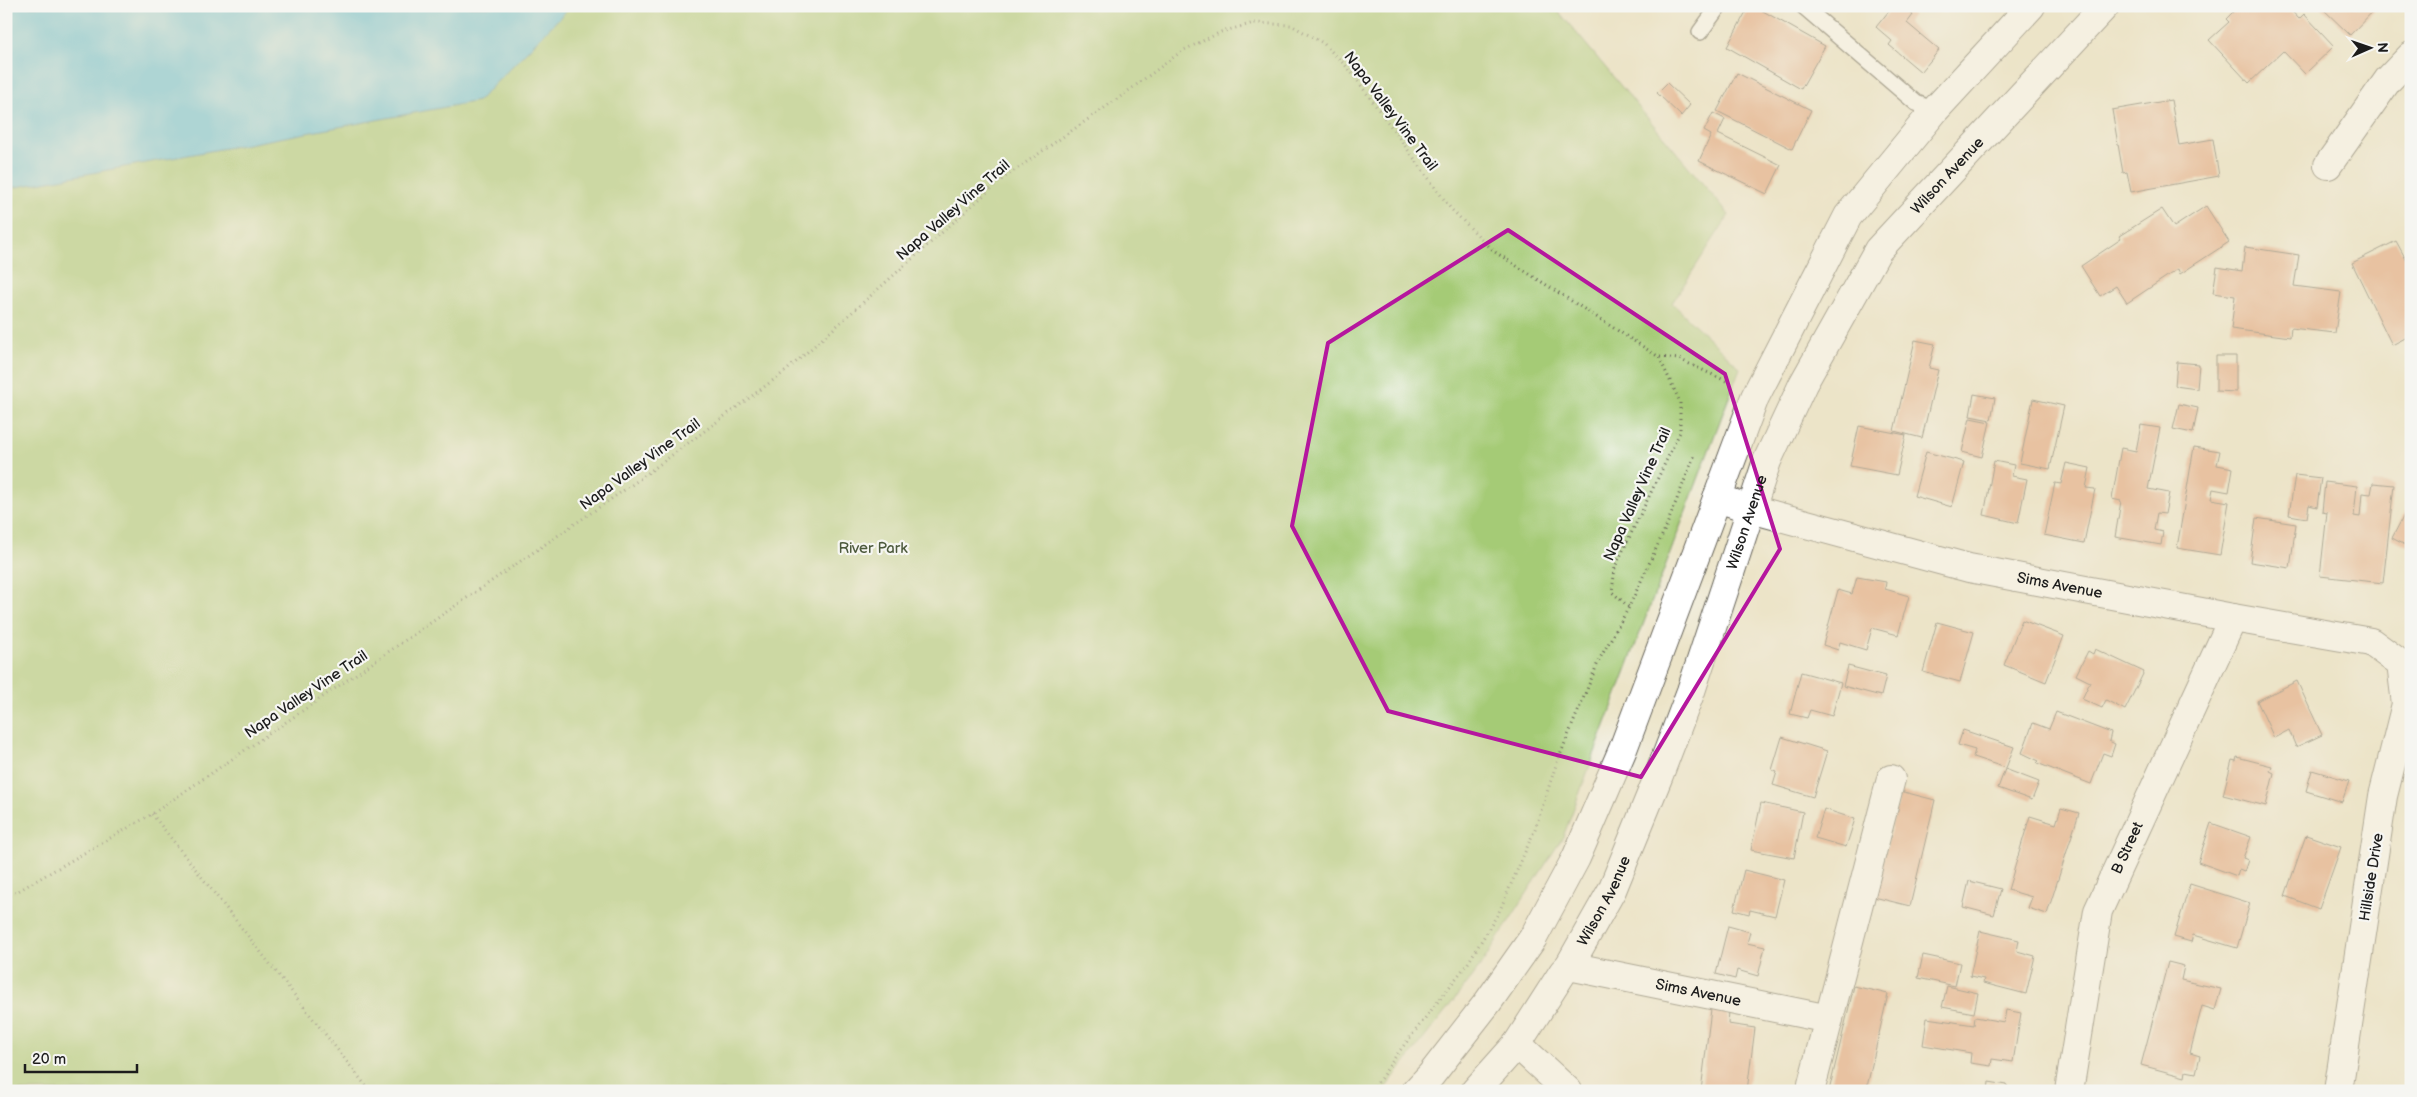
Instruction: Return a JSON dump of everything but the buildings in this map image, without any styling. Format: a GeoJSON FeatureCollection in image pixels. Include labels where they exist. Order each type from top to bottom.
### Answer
{"type":"FeatureCollection","features":[{"type":"Feature","properties":{"kind":"main road"},"geometry":{"type":"LineString","coordinates":[[1416,1091],[1431,1075],[1488,1002],[1533,938],[1576,858],[1623,749],[1755,397],[1848,216],[1935,110],[2032,6]]}},
{"type":"Feature","properties":{"kind":"main road","name":"Wilson Avenue"},"geometry":{"type":"LineString","coordinates":[[1475,1091],[1517,1044],[1563,972],[1569,966],[1612,890],[1691,691],[1767,461],[1803,384],[1878,250],[2105,6]]}},
{"type":"Feature","properties":{"kind":"main road"},"geometry":{"type":"LineString","coordinates":[[2328,166],[2388,80],[2411,56]]}},
{"type":"Feature","properties":{"kind":"main road","name":"Sims Avenue"},"geometry":{"type":"LineString","coordinates":[[1717,498],[1969,568],[2371,642],[2401,664]]}},
{"type":"Feature","properties":{"kind":"main road","name":"B Street"},"geometry":{"type":"LineString","coordinates":[[2069,1091],[2098,911],[2233,618]]}},
{"type":"Feature","properties":{"kind":"main road","name":"Hillside Drive"},"geometry":{"type":"LineString","coordinates":[[2338,1091],[2383,796],[2406,704],[2401,664]]}},
{"type":"Feature","properties":{"kind":"main road"},"geometry":{"type":"LineString","coordinates":[[1812,1084],[1891,779]]}},
{"type":"Feature","properties":{"kind":"main road","name":"Sims Avenue"},"geometry":{"type":"LineString","coordinates":[[1569,966],[1829,1019]]}},
{"type":"Feature","properties":{"kind":"main road"},"geometry":{"type":"LineString","coordinates":[[1517,1044],[1568,1091]]}},
{"type":"Feature","properties":{"kind":"lane"},"geometry":{"type":"LineString","coordinates":[[1700,32],[1719,6]]}},
{"type":"Feature","properties":{"kind":"lane"},"geometry":{"type":"LineString","coordinates":[[1803,6],[1916,103],[1935,110]]}},
{"type":"Feature","properties":{"kind":"path","name":"Napa Valley Vine Trail"},"geometry":{"type":"LineString","coordinates":[[6,898],[152,814],[633,484],[787,370],[1001,180],[1182,51],[1221,32],[1254,23],[1291,25],[1323,43],[1349,69],[1451,209],[1494,252],[1659,357],[1680,402],[1680,432],[1615,567],[1612,592],[1629,607],[1599,660],[1556,765],[1535,829],[1500,912],[1468,962],[1398,1053],[1372,1091]]}},
{"type":"Feature","properties":{"kind":"path"},"geometry":{"type":"LineString","coordinates":[[1659,357],[1679,359],[1755,397]]}},
{"type":"Feature","properties":{"kind":"path"},"geometry":{"type":"LineString","coordinates":[[152,814],[370,1091]]}},
{"type":"Feature","properties":{"kind":"highlighted area"},"geometry":{"type":"Polygon","coordinates":[[[1508,230],[1725,374],[1780,549],[1641,777],[1388,711],[1292,526],[1328,343],[1508,230]]]}},
{"type":"Feature","properties":{"kind":"green space","name":"River Park"},"geometry":{"type":"Polygon","coordinates":[[[533,6],[1554,6],[1729,215],[1672,303],[1740,368],[1563,837],[1479,968],[1383,1091],[6,1091],[6,148],[533,6]]]}},
{"type":"Feature","properties":{"kind":"water"},"geometry":{"type":"Polygon","coordinates":[[[6,6],[571,6],[478,101],[6,189],[6,6]]]}}]}
